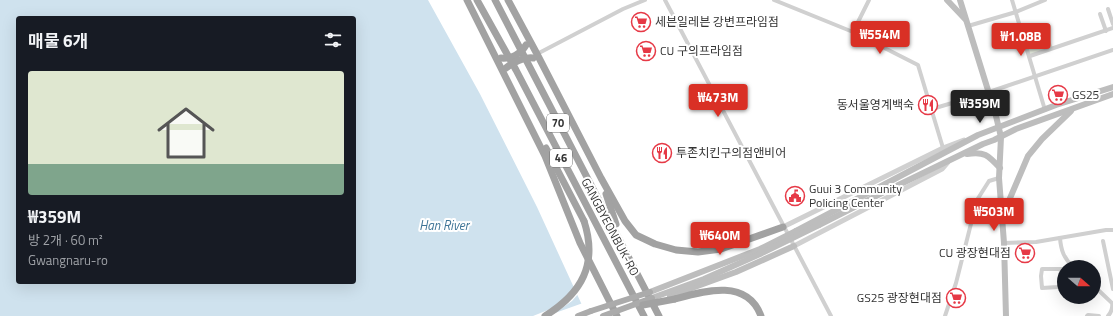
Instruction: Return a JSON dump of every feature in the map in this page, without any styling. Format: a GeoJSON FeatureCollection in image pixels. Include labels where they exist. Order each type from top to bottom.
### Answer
{"type":"FeatureCollection","features":[{"type":"Feature","properties":{"kind":"highway"},"geometry":{"type":"LineString","coordinates":[[462,0],[467,4],[492,52],[505,72],[517,100],[545,156],[580,243],[617,316]]}},
{"type":"Feature","properties":{"kind":"highway","name":"GANGBYEONBUK-RO"},"geometry":{"type":"LineString","coordinates":[[477,0],[516,70],[644,316]]}},
{"type":"Feature","properties":{"kind":"highway","name":"GANGBYEONBUK-RO"},"geometry":{"type":"LineString","coordinates":[[495,0],[659,316]]}},
{"type":"Feature","properties":{"kind":"highway"},"geometry":{"type":"LineString","coordinates":[[508,0],[528,37],[535,56],[541,62],[601,178],[625,221],[636,235],[655,244],[676,250],[698,252],[721,249],[784,227]]}},
{"type":"Feature","properties":{"kind":"highway"},"geometry":{"type":"LineString","coordinates":[[492,52],[501,58],[515,55],[523,50],[528,37]]}},
{"type":"Feature","properties":{"kind":"highway"},"geometry":{"type":"LineString","coordinates":[[505,72],[510,65],[535,56]]}},
{"type":"Feature","properties":{"kind":"highway"},"geometry":{"type":"LineString","coordinates":[[517,100],[543,143],[584,221],[588,236],[589,244],[586,271],[581,282],[571,297],[560,307],[545,316]]}},
{"type":"Feature","properties":{"kind":"highway"},"geometry":{"type":"LineString","coordinates":[[601,178],[623,245]]}},
{"type":"Feature","properties":{"kind":"highway"},"geometry":{"type":"LineString","coordinates":[[643,306],[672,298],[723,289],[737,292],[749,298],[758,308],[761,316]]}},
{"type":"Feature","properties":{"kind":"main road"},"geometry":{"type":"LineString","coordinates":[[947,0],[967,23]]}},
{"type":"Feature","properties":{"kind":"main road"},"geometry":{"type":"LineString","coordinates":[[960,0],[999,126],[1001,137],[999,178],[1004,243],[1007,316]]}},
{"type":"Feature","properties":{"kind":"main road"},"geometry":{"type":"LineString","coordinates":[[603,316],[624,309],[651,295],[760,249],[969,139],[999,126],[1113,87]]}},
{"type":"Feature","properties":{"kind":"main road"},"geometry":{"type":"LineString","coordinates":[[959,156],[1016,130],[1113,94]]}},
{"type":"Feature","properties":{"kind":"main road"},"geometry":{"type":"LineString","coordinates":[[1001,219],[1028,156],[1042,139],[1073,109]]}},
{"type":"Feature","properties":{"kind":"main road"},"geometry":{"type":"LineString","coordinates":[[578,316],[704,279],[760,254],[950,159],[977,152],[990,157],[1000,168]]}},
{"type":"Feature","properties":{"kind":"main road"},"geometry":{"type":"LineString","coordinates":[[672,298],[794,246]]}},
{"type":"Feature","properties":{"kind":"main road"},"geometry":{"type":"LineString","coordinates":[[624,309],[643,306]]}},
{"type":"Feature","properties":{"kind":"street"},"geometry":{"type":"LineString","coordinates":[[535,56],[624,9],[645,0]]}},
{"type":"Feature","properties":{"kind":"street"},"geometry":{"type":"LineString","coordinates":[[774,0],[853,32],[918,65],[943,148]]}},
{"type":"Feature","properties":{"kind":"street"},"geometry":{"type":"LineString","coordinates":[[853,32],[869,0]]}},
{"type":"Feature","properties":{"kind":"street"},"geometry":{"type":"LineString","coordinates":[[1012,0],[1045,110]]}},
{"type":"Feature","properties":{"kind":"street"},"geometry":{"type":"LineString","coordinates":[[967,23],[1016,12],[1045,0]]}},
{"type":"Feature","properties":{"kind":"street"},"geometry":{"type":"LineString","coordinates":[[665,1],[831,316]]}},
{"type":"Feature","properties":{"kind":"street"},"geometry":{"type":"LineString","coordinates":[[1108,9],[1113,24]]}},
{"type":"Feature","properties":{"kind":"street"},"geometry":{"type":"LineString","coordinates":[[1100,14],[1106,31]]}},
{"type":"Feature","properties":{"kind":"street"},"geometry":{"type":"LineString","coordinates":[[1030,56],[1113,28]]}},
{"type":"Feature","properties":{"kind":"street"},"geometry":{"type":"LineString","coordinates":[[932,109],[1036,77],[1113,50]]}},
{"type":"Feature","properties":{"kind":"street"},"geometry":{"type":"LineString","coordinates":[[784,227],[943,148],[969,139]]}},
{"type":"Feature","properties":{"kind":"street"},"geometry":{"type":"LineString","coordinates":[[794,246],[942,169],[950,159]]}},
{"type":"Feature","properties":{"kind":"street"},"geometry":{"type":"LineString","coordinates":[[945,316],[956,283],[977,200],[990,180],[999,178]]}},
{"type":"Feature","properties":{"kind":"street"},"geometry":{"type":"LineString","coordinates":[[1004,243],[1036,242],[1113,230]]}},
{"type":"Feature","properties":{"kind":"street"},"geometry":{"type":"LineString","coordinates":[[1060,238],[1064,260]]}},
{"type":"Feature","properties":{"kind":"street"},"geometry":{"type":"LineString","coordinates":[[1103,241],[1113,289]]}},
{"type":"Feature","properties":{"kind":"street"},"geometry":{"type":"LineString","coordinates":[[1065,267],[1058,288],[1042,288],[1042,269],[1065,267]]}},
{"type":"Feature","properties":{"kind":"street"},"geometry":{"type":"LineString","coordinates":[[1101,293],[1112,303],[1108,316]]}},
{"type":"Feature","properties":{"kind":"street"},"geometry":{"type":"LineString","coordinates":[[1087,316],[1099,316]]}},
{"type":"Feature","properties":{"kind":"shaded area"},"geometry":{"type":"Polygon","coordinates":[[[1045,29],[1053,48],[1030,56],[1023,36],[1045,29]]]}},
{"type":"Feature","properties":{"kind":"water","name":"Han River"},"geometry":{"type":"Polygon","coordinates":[[[0,0],[428,0],[480,94],[537,207],[587,316],[0,316],[0,0]]]}},
{"type":"Feature","properties":{"kind":"pier"},"geometry":{"type":"Polygon","coordinates":[[[576,287],[579,293],[572,301],[555,313],[583,303],[589,316],[533,316],[553,308],[576,287]]]}},
{"type":"Feature","properties":{"kind":"place","name":"세븐일레븐 강변프라임점"},"geometry":{"type":"Point","coordinates":[641,22]}},
{"type":"Feature","properties":{"kind":"place","name":"CU 구의프라임점"},"geometry":{"type":"Point","coordinates":[646,51]}},
{"type":"Feature","properties":{"kind":"place","name":"GS25"},"geometry":{"type":"Point","coordinates":[1058,95]}},
{"type":"Feature","properties":{"kind":"place","name":"동서울영계백숙"},"geometry":{"type":"Point","coordinates":[928,105]}},
{"type":"Feature","properties":{"kind":"place","name":"투존치킨구의점앤비어"},"geometry":{"type":"Point","coordinates":[662,153]}},
{"type":"Feature","properties":{"kind":"place","name":"Guui 3 Community Policing Center"},"geometry":{"type":"Point","coordinates":[795,196]}},
{"type":"Feature","properties":{"kind":"place","name":"CU 광장현대점"},"geometry":{"type":"Point","coordinates":[1025,253]}},
{"type":"Feature","properties":{"kind":"place","name":"GS25 광장현대점"},"geometry":{"type":"Point","coordinates":[956,298]}}]}
